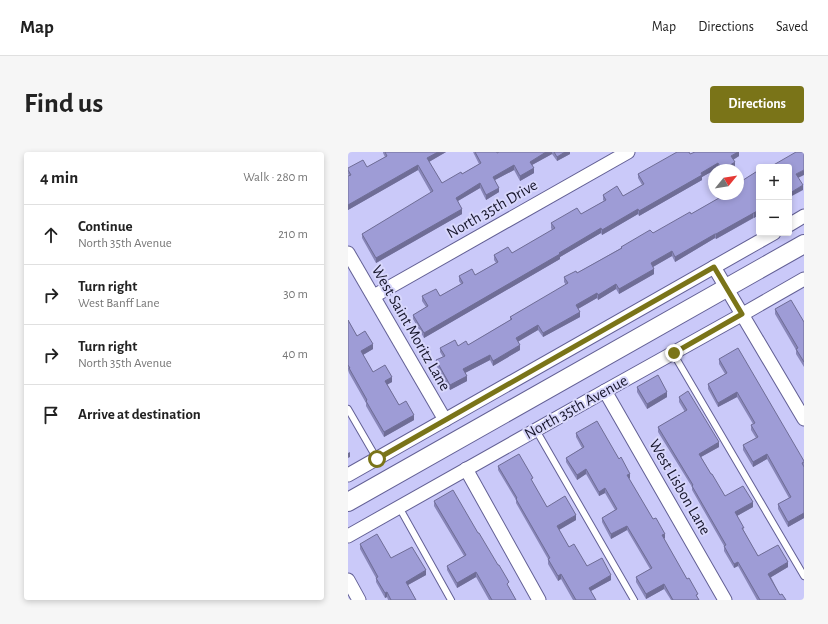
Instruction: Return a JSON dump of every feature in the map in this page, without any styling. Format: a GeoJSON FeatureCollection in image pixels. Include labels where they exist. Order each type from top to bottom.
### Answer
{"type":"FeatureCollection","features":[{"type":"Feature","properties":{"kind":"main road","name":"North 35th Avenue"},"geometry":{"type":"LineString","coordinates":[[348,502],[804,244]]}},
{"type":"Feature","properties":{"kind":"street","name":"North 35th Drive"},"geometry":{"type":"LineString","coordinates":[[374,296],[628,152]]}},
{"type":"Feature","properties":{"kind":"street"},"geometry":{"type":"LineString","coordinates":[[792,223],[804,216]]}},
{"type":"Feature","properties":{"kind":"street"},"geometry":{"type":"LineString","coordinates":[[348,475],[769,236]]}},
{"type":"Feature","properties":{"kind":"street","name":"West Saint Moritz Lane"},"geometry":{"type":"LineString","coordinates":[[348,253],[445,420]]}},
{"type":"Feature","properties":{"kind":"street"},"geometry":{"type":"LineString","coordinates":[[714,267],[804,419]]}},
{"type":"Feature","properties":{"kind":"street","name":"North 35th Avenue"},"geometry":{"type":"LineString","coordinates":[[348,536],[804,279]]}},
{"type":"Feature","properties":{"kind":"street","name":"West Lisbon Lane"},"geometry":{"type":"LineString","coordinates":[[605,391],[725,600]]}},
{"type":"Feature","properties":{"kind":"street"},"geometry":{"type":"LineString","coordinates":[[466,469],[540,600]]}},
{"type":"Feature","properties":{"kind":"street"},"geometry":{"type":"LineString","coordinates":[[348,580],[359,600]]}},
{"type":"Feature","properties":{"kind":"lane"},"geometry":{"type":"LineString","coordinates":[[674,353],[804,576]]}},
{"type":"Feature","properties":{"kind":"lane"},"geometry":{"type":"LineString","coordinates":[[348,410],[377,459]]}},
{"type":"Feature","properties":{"kind":"lane"},"geometry":{"type":"LineString","coordinates":[[536,430],[634,600]]}},
{"type":"Feature","properties":{"kind":"lane"},"geometry":{"type":"LineString","coordinates":[[399,507],[451,600]]}},
{"type":"Feature","properties":{"kind":"building"},"geometry":{"type":"Polygon","coordinates":[[[385,152],[438,152],[427,158],[442,183],[481,163],[475,152],[546,152],[530,162],[534,168],[520,176],[514,165],[493,177],[499,188],[486,195],[480,183],[456,198],[462,209],[376,258],[362,234],[433,191],[418,165],[348,205],[348,176],[351,175],[348,168],[363,160],[367,167],[387,156],[385,152]]]}},
{"type":"Feature","properties":{"kind":"building"},"geometry":{"type":"Polygon","coordinates":[[[554,152],[565,152],[557,157],[554,152]]]}},
{"type":"Feature","properties":{"kind":"building"},"geometry":{"type":"Polygon","coordinates":[[[677,152],[689,152],[690,154],[695,152],[738,152],[731,156],[735,162],[732,164],[708,164],[708,169],[701,173],[702,175],[639,211],[638,209],[602,230],[601,228],[559,253],[560,254],[424,333],[413,315],[428,306],[422,296],[436,289],[440,296],[463,283],[459,276],[472,269],[475,275],[498,262],[494,255],[508,247],[512,253],[555,228],[551,223],[577,208],[581,214],[606,200],[603,195],[617,186],[623,196],[644,184],[638,174],[677,152]]]}},
{"type":"Feature","properties":{"kind":"building"},"geometry":{"type":"Polygon","coordinates":[[[796,152],[804,152],[804,170],[796,174],[803,185],[792,192],[792,164],[775,164],[796,152]]]}},
{"type":"Feature","properties":{"kind":"building"},"geometry":{"type":"Polygon","coordinates":[[[756,172],[756,212],[675,257],[672,251],[651,263],[654,269],[619,289],[616,284],[598,295],[597,293],[576,305],[580,312],[543,333],[538,325],[516,338],[520,345],[493,361],[490,355],[463,369],[467,376],[450,385],[436,360],[445,356],[440,348],[455,340],[458,346],[466,341],[468,345],[512,319],[510,317],[568,283],[564,277],[576,271],[577,273],[622,248],[621,247],[650,230],[653,233],[690,212],[691,214],[716,200],[744,200],[744,179],[756,172]]]}},
{"type":"Feature","properties":{"kind":"building"},"geometry":{"type":"Polygon","coordinates":[[[791,300],[804,322],[804,362],[796,349],[798,348],[775,309],[791,300]]]}},
{"type":"Feature","properties":{"kind":"building"},"geometry":{"type":"Polygon","coordinates":[[[348,320],[357,336],[365,331],[373,344],[361,351],[373,372],[385,365],[392,377],[385,381],[399,405],[406,401],[414,415],[384,432],[348,365],[348,320]]]}},
{"type":"Feature","properties":{"kind":"building"},"geometry":{"type":"Polygon","coordinates":[[[738,348],[804,461],[802,463],[804,467],[804,513],[788,522],[778,504],[791,497],[767,454],[753,462],[743,445],[758,437],[751,425],[755,423],[737,392],[718,403],[708,384],[727,373],[719,359],[738,348]]]}},
{"type":"Feature","properties":{"kind":"building"},"geometry":{"type":"Polygon","coordinates":[[[658,375],[667,392],[647,404],[637,387],[658,375]]]}},
{"type":"Feature","properties":{"kind":"building"},"geometry":{"type":"Polygon","coordinates":[[[688,391],[719,442],[699,454],[725,496],[743,486],[753,502],[735,512],[744,528],[742,528],[758,556],[778,545],[788,562],[768,574],[780,595],[782,594],[786,600],[760,600],[738,562],[734,564],[724,546],[726,545],[692,486],[693,485],[658,427],[687,410],[679,397],[688,391]]]}},
{"type":"Feature","properties":{"kind":"building"},"geometry":{"type":"Polygon","coordinates":[[[597,421],[619,459],[621,457],[630,474],[627,475],[653,519],[656,518],[665,534],[662,535],[687,579],[689,578],[698,594],[696,595],[699,600],[673,600],[664,584],[646,594],[636,577],[652,568],[627,526],[611,534],[602,518],[617,509],[605,488],[599,492],[586,469],[577,475],[566,458],[584,447],[576,433],[597,421]]]}},
{"type":"Feature","properties":{"kind":"building"},"geometry":{"type":"Polygon","coordinates":[[[519,454],[547,507],[565,496],[576,515],[557,526],[569,547],[574,544],[587,566],[602,558],[611,575],[589,588],[596,600],[576,600],[561,574],[558,576],[548,559],[550,558],[498,466],[519,454]]]}},
{"type":"Feature","properties":{"kind":"building"},"geometry":{"type":"Polygon","coordinates":[[[453,490],[509,582],[507,584],[516,600],[492,600],[476,572],[457,583],[447,566],[466,555],[434,501],[453,490]]]}},
{"type":"Feature","properties":{"kind":"building"},"geometry":{"type":"Polygon","coordinates":[[[377,534],[391,558],[412,547],[426,570],[406,582],[416,600],[391,600],[387,592],[385,593],[376,578],[378,577],[360,544],[377,534]]]}},
{"type":"Feature","properties":{"kind":"route"},"geometry":{"type":"LineString","coordinates":[[377,459],[714,267],[742,314],[674,353]]}}]}
